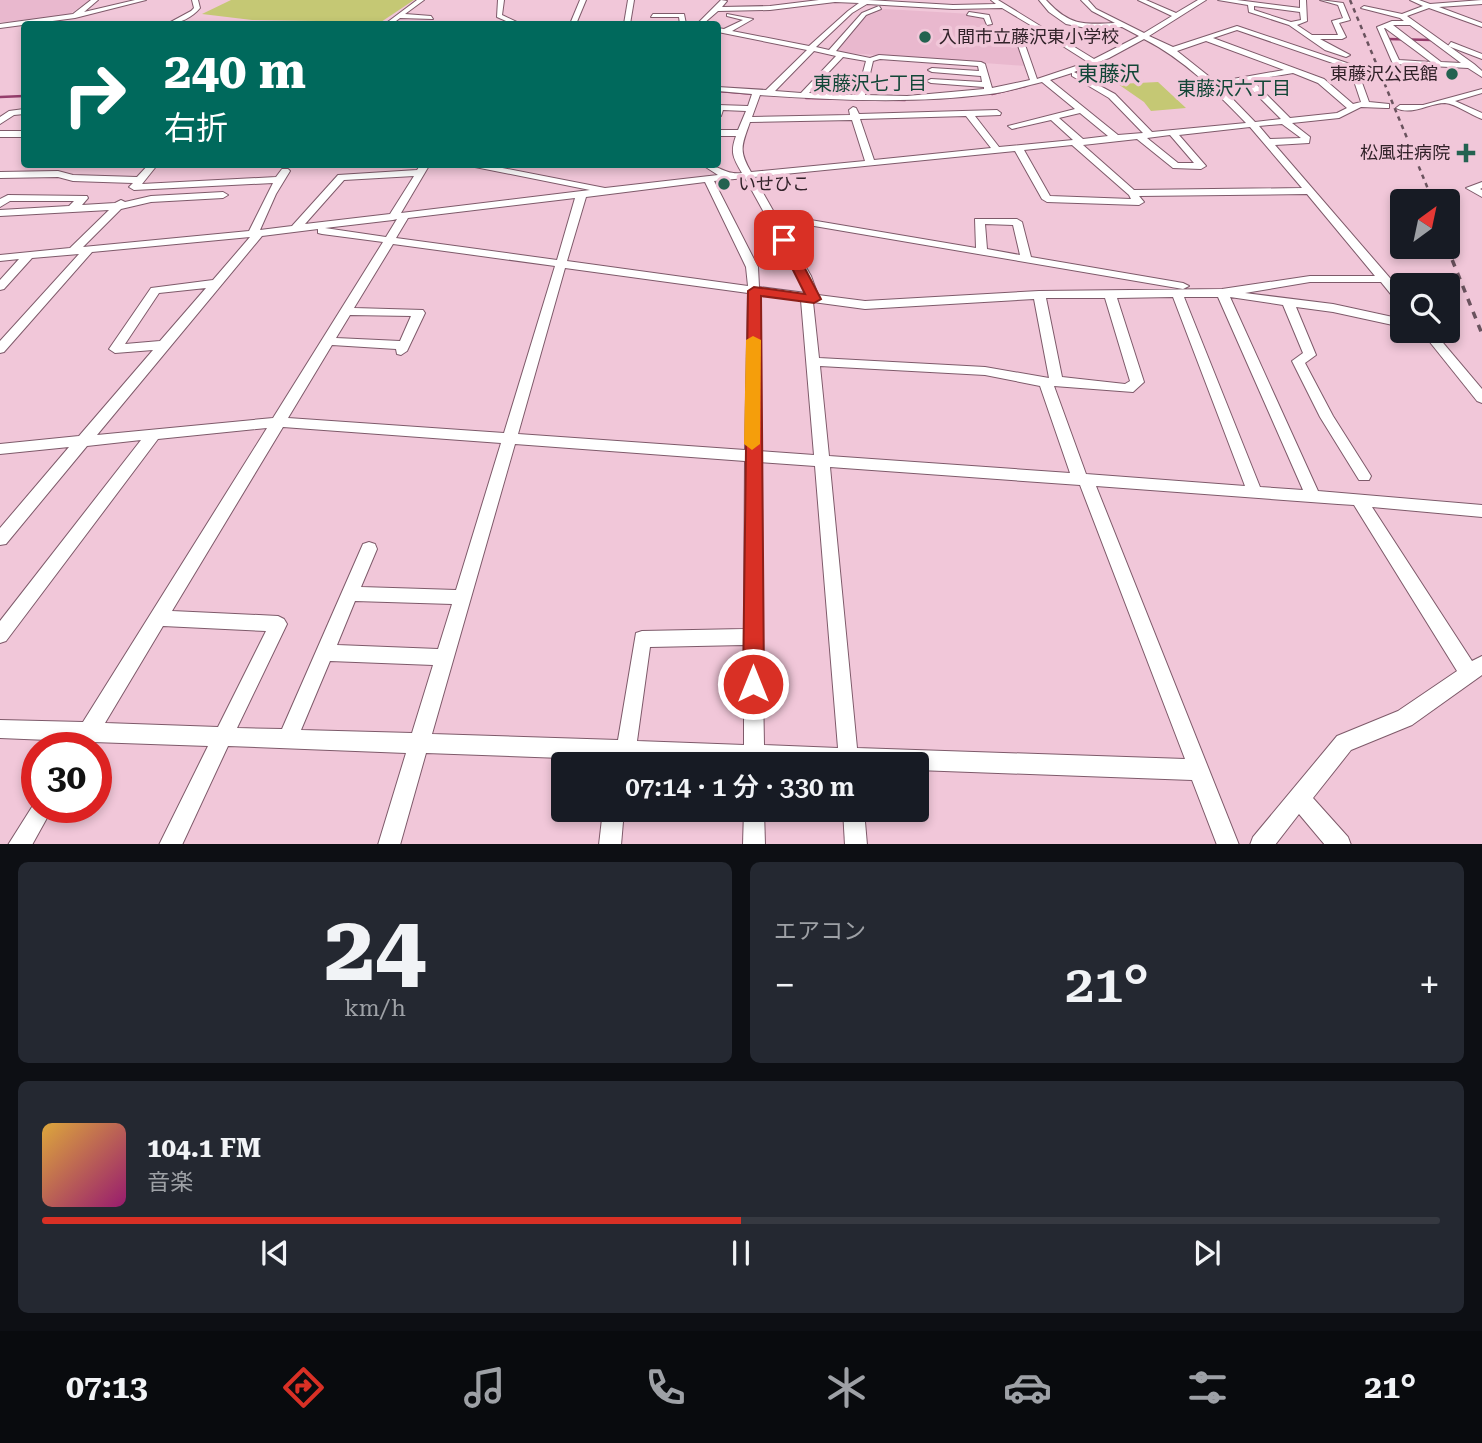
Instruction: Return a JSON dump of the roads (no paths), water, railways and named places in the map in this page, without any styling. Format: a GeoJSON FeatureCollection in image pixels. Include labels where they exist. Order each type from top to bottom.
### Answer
{"type":"FeatureCollection","features":[{"type":"Feature","properties":{"kind":"street"},"geometry":{"type":"LineString","coordinates":[[75,16],[95,0]]}},
{"type":"Feature","properties":{"kind":"street"},"geometry":{"type":"LineString","coordinates":[[38,21],[75,16],[143,0]]}},
{"type":"Feature","properties":{"kind":"street"},"geometry":{"type":"LineString","coordinates":[[176,21],[196,10],[195,0]]}},
{"type":"Feature","properties":{"kind":"street"},"geometry":{"type":"LineString","coordinates":[[392,21],[421,0]]}},
{"type":"Feature","properties":{"kind":"street"},"geometry":{"type":"LineString","coordinates":[[501,0],[501,18]]}},
{"type":"Feature","properties":{"kind":"street"},"geometry":{"type":"LineString","coordinates":[[574,21],[583,0],[589,0]]}},
{"type":"Feature","properties":{"kind":"street"},"geometry":{"type":"LineString","coordinates":[[628,21],[631,0]]}},
{"type":"Feature","properties":{"kind":"street"},"geometry":{"type":"LineString","coordinates":[[704,21],[725,0]]}},
{"type":"Feature","properties":{"kind":"street"},"geometry":{"type":"LineString","coordinates":[[716,11],[770,8],[823,0],[866,2],[987,16],[989,24]]}},
{"type":"Feature","properties":{"kind":"street"},"geometry":{"type":"LineString","coordinates":[[993,0],[1094,62]]}},
{"type":"Feature","properties":{"kind":"street"},"geometry":{"type":"LineString","coordinates":[[1042,0],[1056,17],[1073,26],[1122,25]]}},
{"type":"Feature","properties":{"kind":"street"},"geometry":{"type":"LineString","coordinates":[[1084,0],[1094,10],[1172,50],[1213,85],[1253,125],[1390,285]]}},
{"type":"Feature","properties":{"kind":"street"},"geometry":{"type":"LineString","coordinates":[[1084,0],[1097,0]]}},
{"type":"Feature","properties":{"kind":"street"},"geometry":{"type":"LineString","coordinates":[[1141,0],[1177,16]]}},
{"type":"Feature","properties":{"kind":"street"},"geometry":{"type":"LineString","coordinates":[[721,89],[860,99],[987,90],[1038,79],[1094,62],[1203,0]]}},
{"type":"Feature","properties":{"kind":"street"},"geometry":{"type":"LineString","coordinates":[[1221,0],[1303,10]]}},
{"type":"Feature","properties":{"kind":"street"},"geometry":{"type":"LineString","coordinates":[[1292,24],[1304,20],[1303,0]]}},
{"type":"Feature","properties":{"kind":"street"},"geometry":{"type":"LineString","coordinates":[[1313,37],[1342,37],[1335,21],[1347,20],[1341,4],[1323,0]]}},
{"type":"Feature","properties":{"kind":"street"},"geometry":{"type":"LineString","coordinates":[[1413,0],[1482,25]]}},
{"type":"Feature","properties":{"kind":"street"},"geometry":{"type":"LineString","coordinates":[[768,93],[811,49],[866,2]]}},
{"type":"Feature","properties":{"kind":"street"},"geometry":{"type":"LineString","coordinates":[[1402,16],[1429,6],[1482,2]]}},
{"type":"Feature","properties":{"kind":"street"},"geometry":{"type":"LineString","coordinates":[[1251,4],[1251,11],[1292,24],[1346,55]]}},
{"type":"Feature","properties":{"kind":"street"},"geometry":{"type":"LineString","coordinates":[[830,52],[864,14],[881,5],[1002,6]]}},
{"type":"Feature","properties":{"kind":"street"},"geometry":{"type":"LineString","coordinates":[[652,21],[654,6]]}},
{"type":"Feature","properties":{"kind":"street"},"geometry":{"type":"LineString","coordinates":[[1364,8],[1402,16],[1482,75]]}},
{"type":"Feature","properties":{"kind":"street"},"geometry":{"type":"LineString","coordinates":[[716,11],[750,19],[722,31]]}},
{"type":"Feature","properties":{"kind":"street"},"geometry":{"type":"LineString","coordinates":[[653,16],[682,15],[683,21]]}},
{"type":"Feature","properties":{"kind":"street"},"geometry":{"type":"LineString","coordinates":[[1460,17],[1482,15]]}},
{"type":"Feature","properties":{"kind":"street"},"geometry":{"type":"LineString","coordinates":[[398,16],[431,18]]}},
{"type":"Feature","properties":{"kind":"street"},"geometry":{"type":"LineString","coordinates":[[496,21],[501,18]]}},
{"type":"Feature","properties":{"kind":"street"},"geometry":{"type":"LineString","coordinates":[[501,18],[510,21]]}},
{"type":"Feature","properties":{"kind":"street"},"geometry":{"type":"LineString","coordinates":[[0,26],[21,23]]}},
{"type":"Feature","properties":{"kind":"street"},"geometry":{"type":"LineString","coordinates":[[1413,23],[1380,27],[1396,62],[1471,66]]}},
{"type":"Feature","properties":{"kind":"street"},"geometry":{"type":"LineString","coordinates":[[1386,25],[1440,65]]}},
{"type":"Feature","properties":{"kind":"street"},"geometry":{"type":"LineString","coordinates":[[1172,50],[1237,27],[1353,68],[1366,104]]}},
{"type":"Feature","properties":{"kind":"street"},"geometry":{"type":"LineString","coordinates":[[722,31],[870,60],[879,57],[981,64],[987,90],[998,113],[1021,139],[1047,199],[1139,202],[1054,118]]}},
{"type":"Feature","properties":{"kind":"street"},"geometry":{"type":"LineString","coordinates":[[1046,34],[1018,37],[1038,79],[1084,110],[1116,139]]}},
{"type":"Feature","properties":{"kind":"street"},"geometry":{"type":"LineString","coordinates":[[1205,38],[1321,81],[1351,107]]}},
{"type":"Feature","properties":{"kind":"street"},"geometry":{"type":"LineString","coordinates":[[1438,40],[1482,57]]}},
{"type":"Feature","properties":{"kind":"street"},"geometry":{"type":"LineString","coordinates":[[1471,43],[1482,47]]}},
{"type":"Feature","properties":{"kind":"street"},"geometry":{"type":"LineString","coordinates":[[803,95],[841,55]]}},
{"type":"Feature","properties":{"kind":"street"},"geometry":{"type":"LineString","coordinates":[[860,99],[870,60]]}},
{"type":"Feature","properties":{"kind":"street"},"geometry":{"type":"LineString","coordinates":[[931,96],[933,61]]}},
{"type":"Feature","properties":{"kind":"street"},"geometry":{"type":"LineString","coordinates":[[932,70],[985,74]]}},
{"type":"Feature","properties":{"kind":"street"},"geometry":{"type":"LineString","coordinates":[[1213,85],[1293,71]]}},
{"type":"Feature","properties":{"kind":"street"},"geometry":{"type":"LineString","coordinates":[[1075,74],[1112,96],[1150,135]]}},
{"type":"Feature","properties":{"kind":"street"},"geometry":{"type":"LineString","coordinates":[[1246,79],[1307,139],[1268,142]]}},
{"type":"Feature","properties":{"kind":"street"},"geometry":{"type":"LineString","coordinates":[[931,81],[987,90]]}},
{"type":"Feature","properties":{"kind":"street"},"geometry":{"type":"LineString","coordinates":[[1400,108],[1448,101],[1482,91]]}},
{"type":"Feature","properties":{"kind":"street"},"geometry":{"type":"LineString","coordinates":[[757,92],[736,149],[738,158],[805,276],[811,299],[821,460],[848,752]]}},
{"type":"Feature","properties":{"kind":"street"},"geometry":{"type":"LineString","coordinates":[[1465,97],[1482,104]]}},
{"type":"Feature","properties":{"kind":"street"},"geometry":{"type":"LineString","coordinates":[[849,98],[870,163]]}},
{"type":"Feature","properties":{"kind":"street"},"geometry":{"type":"LineString","coordinates":[[1448,101],[1482,116]]}},
{"type":"Feature","properties":{"kind":"street"},"geometry":{"type":"LineString","coordinates":[[1021,139],[1078,143],[1339,115],[1351,107],[1366,104],[1386,106]]}},
{"type":"Feature","properties":{"kind":"street"},"geometry":{"type":"LineString","coordinates":[[721,107],[751,109]]}},
{"type":"Feature","properties":{"kind":"street"},"geometry":{"type":"LineString","coordinates":[[0,258],[256,234],[708,179],[997,150],[1021,139],[1054,118],[1084,110]]}},
{"type":"Feature","properties":{"kind":"street"},"geometry":{"type":"LineString","coordinates":[[0,114],[21,112]]}},
{"type":"Feature","properties":{"kind":"street"},"geometry":{"type":"LineString","coordinates":[[0,121],[12,113]]}},
{"type":"Feature","properties":{"kind":"street"},"geometry":{"type":"LineString","coordinates":[[747,120],[998,113]]}},
{"type":"Feature","properties":{"kind":"street"},"geometry":{"type":"LineString","coordinates":[[970,114],[997,150]]}},
{"type":"Feature","properties":{"kind":"street"},"geometry":{"type":"LineString","coordinates":[[721,132],[742,134]]}},
{"type":"Feature","properties":{"kind":"street"},"geometry":{"type":"LineString","coordinates":[[1139,136],[1176,166],[1201,166],[1173,133]]}},
{"type":"Feature","properties":{"kind":"street"},"geometry":{"type":"LineString","coordinates":[[0,134],[21,134]]}},
{"type":"Feature","properties":{"kind":"street"},"geometry":{"type":"LineString","coordinates":[[73,251],[119,206],[151,168]]}},
{"type":"Feature","properties":{"kind":"street"},"geometry":{"type":"LineString","coordinates":[[487,168],[618,191]]}},
{"type":"Feature","properties":{"kind":"street"},"geometry":{"type":"LineString","coordinates":[[712,168],[729,178]]}},
{"type":"Feature","properties":{"kind":"street"},"geometry":{"type":"LineString","coordinates":[[88,732],[346,311],[388,240],[423,169]]}},
{"type":"Feature","properties":{"kind":"street"},"geometry":{"type":"LineString","coordinates":[[297,228],[341,177],[423,169]]}},
{"type":"Feature","properties":{"kind":"street"},"geometry":{"type":"LineString","coordinates":[[0,175],[58,174],[73,178],[137,183],[191,184],[197,174],[285,171],[256,234],[219,283],[0,539]]}},
{"type":"Feature","properties":{"kind":"street"},"geometry":{"type":"LineString","coordinates":[[0,185],[12,175]]}},
{"type":"Feature","properties":{"kind":"street"},"geometry":{"type":"LineString","coordinates":[[708,179],[752,267],[754,291],[754,752]]}},
{"type":"Feature","properties":{"kind":"street"},"geometry":{"type":"LineString","coordinates":[[1482,185],[1471,188],[1482,194]]}},
{"type":"Feature","properties":{"kind":"street"},"geometry":{"type":"LineString","coordinates":[[1132,193],[1310,191]]}},
{"type":"Feature","properties":{"kind":"street"},"geometry":{"type":"LineString","coordinates":[[0,212],[119,206],[151,199],[223,195]]}},
{"type":"Feature","properties":{"kind":"street"},"geometry":{"type":"LineString","coordinates":[[389,844],[581,196]]}},
{"type":"Feature","properties":{"kind":"street"},"geometry":{"type":"LineString","coordinates":[[0,204],[8,198],[83,198],[71,209]]}},
{"type":"Feature","properties":{"kind":"street"},"geometry":{"type":"LineString","coordinates":[[771,216],[1390,321]]}},
{"type":"Feature","properties":{"kind":"street"},"geometry":{"type":"LineString","coordinates":[[982,251],[979,221],[1017,222],[1026,259]]}},
{"type":"Feature","properties":{"kind":"street"},"geometry":{"type":"LineString","coordinates":[[297,228],[864,305],[1039,295],[1222,293],[1310,279],[1385,279]]}},
{"type":"Feature","properties":{"kind":"street"},"geometry":{"type":"LineString","coordinates":[[0,349],[88,250]]}},
{"type":"Feature","properties":{"kind":"street"},"geometry":{"type":"LineString","coordinates":[[0,287],[28,256]]}},
{"type":"Feature","properties":{"kind":"street"},"geometry":{"type":"LineString","coordinates":[[0,274],[14,272]]}},
{"type":"Feature","properties":{"kind":"street"},"geometry":{"type":"LineString","coordinates":[[165,345],[115,349],[155,290],[219,283]]}},
{"type":"Feature","properties":{"kind":"street"},"geometry":{"type":"LineString","coordinates":[[1177,292],[1255,492]]}},
{"type":"Feature","properties":{"kind":"street"},"geometry":{"type":"LineString","coordinates":[[1222,293],[1313,496]]}},
{"type":"Feature","properties":{"kind":"street"},"geometry":{"type":"LineString","coordinates":[[813,362],[985,371],[1051,382],[1128,389],[1137,382],[1110,294]]}},
{"type":"Feature","properties":{"kind":"street"},"geometry":{"type":"LineString","coordinates":[[1039,295],[1051,382],[1083,480],[1228,844]]}},
{"type":"Feature","properties":{"kind":"street"},"geometry":{"type":"LineString","coordinates":[[1288,302],[1310,355],[1298,361],[1327,417],[1364,476]]}},
{"type":"Feature","properties":{"kind":"street"},"geometry":{"type":"LineString","coordinates":[[328,341],[402,348],[419,313],[346,311]]}},
{"type":"Feature","properties":{"kind":"street"},"geometry":{"type":"LineString","coordinates":[[0,334],[15,333]]}},
{"type":"Feature","properties":{"kind":"street"},"geometry":{"type":"LineString","coordinates":[[1437,343],[1482,398]]}},
{"type":"Feature","properties":{"kind":"street"},"geometry":{"type":"LineString","coordinates":[[0,449],[279,422],[1313,496],[1482,511]]}},
{"type":"Feature","properties":{"kind":"street"},"geometry":{"type":"LineString","coordinates":[[0,635],[155,433]]}},
{"type":"Feature","properties":{"kind":"street"},"geometry":{"type":"LineString","coordinates":[[1262,844],[1344,743],[1405,718],[1475,669],[1359,500]]}},
{"type":"Feature","properties":{"kind":"street"},"geometry":{"type":"LineString","coordinates":[[288,738],[369,549]]}},
{"type":"Feature","properties":{"kind":"street"},"geometry":{"type":"LineString","coordinates":[[349,594],[463,597]]}},
{"type":"Feature","properties":{"kind":"street"},"geometry":{"type":"LineString","coordinates":[[159,618],[278,624],[170,844]]}},
{"type":"Feature","properties":{"kind":"street"},"geometry":{"type":"LineString","coordinates":[[627,752],[642,639],[753,637]]}},
{"type":"Feature","properties":{"kind":"street"},"geometry":{"type":"LineString","coordinates":[[325,653],[445,657]]}},
{"type":"Feature","properties":{"kind":"street"},"geometry":{"type":"LineString","coordinates":[[0,729],[25,732]]}},
{"type":"Feature","properties":{"kind":"street"},"geometry":{"type":"LineString","coordinates":[[112,738],[223,736],[288,738],[552,752]]}},
{"type":"Feature","properties":{"kind":"street"},"geometry":{"type":"LineString","coordinates":[[929,763],[1199,770]]}},
{"type":"Feature","properties":{"kind":"street"},"geometry":{"type":"LineString","coordinates":[[1299,798],[1339,844]]}},
{"type":"Feature","properties":{"kind":"street"},"geometry":{"type":"LineString","coordinates":[[610,844],[613,822]]}},
{"type":"Feature","properties":{"kind":"street"},"geometry":{"type":"LineString","coordinates":[[754,822],[754,844]]}},
{"type":"Feature","properties":{"kind":"street"},"geometry":{"type":"LineString","coordinates":[[854,822],[856,844]]}},
{"type":"Feature","properties":{"kind":"street"},"geometry":{"type":"LineString","coordinates":[[20,844],[33,823]]}},
{"type":"Feature","properties":{"kind":"waterway"},"geometry":{"type":"LineString","coordinates":[[1387,39],[1433,40]]}},
{"type":"Feature","properties":{"kind":"waterway"},"geometry":{"type":"LineString","coordinates":[[992,94],[1025,86]]}},
{"type":"Feature","properties":{"kind":"waterway"},"geometry":{"type":"LineString","coordinates":[[721,91],[755,94]]}},
{"type":"Feature","properties":{"kind":"waterway"},"geometry":{"type":"LineString","coordinates":[[0,97],[21,96]]}},
{"type":"Feature","properties":{"kind":"waterway"},"geometry":{"type":"LineString","coordinates":[[806,98],[905,100]]}},
{"type":"Feature","properties":{"kind":"railway"},"geometry":{"type":"LineString","coordinates":[[1350,0],[1428,189]]}},
{"type":"Feature","properties":{"kind":"railway"},"geometry":{"type":"LineString","coordinates":[[1452,259],[1482,334]]}},
{"type":"Feature","properties":{"kind":"place","name":"入間市立藤沢東小学校"},"geometry":{"type":"Point","coordinates":[925,37]}},
{"type":"Feature","properties":{"kind":"place","name":"東藤沢公民館"},"geometry":{"type":"Point","coordinates":[1452,74]}},
{"type":"Feature","properties":{"kind":"place","name":"松風荘病院"},"geometry":{"type":"Point","coordinates":[1466,153]}},
{"type":"Feature","properties":{"kind":"place","name":"いせひこ"},"geometry":{"type":"Point","coordinates":[724,184]}},
{"type":"Feature","properties":{"kind":"district","name":"東藤沢"},"geometry":{"type":"Point","coordinates":[1109,74]}},
{"type":"Feature","properties":{"kind":"district","name":"東藤沢七丁目"},"geometry":{"type":"Point","coordinates":[870,83]}},
{"type":"Feature","properties":{"kind":"district","name":"東藤沢六丁目"},"geometry":{"type":"Point","coordinates":[1234,88]}}]}
